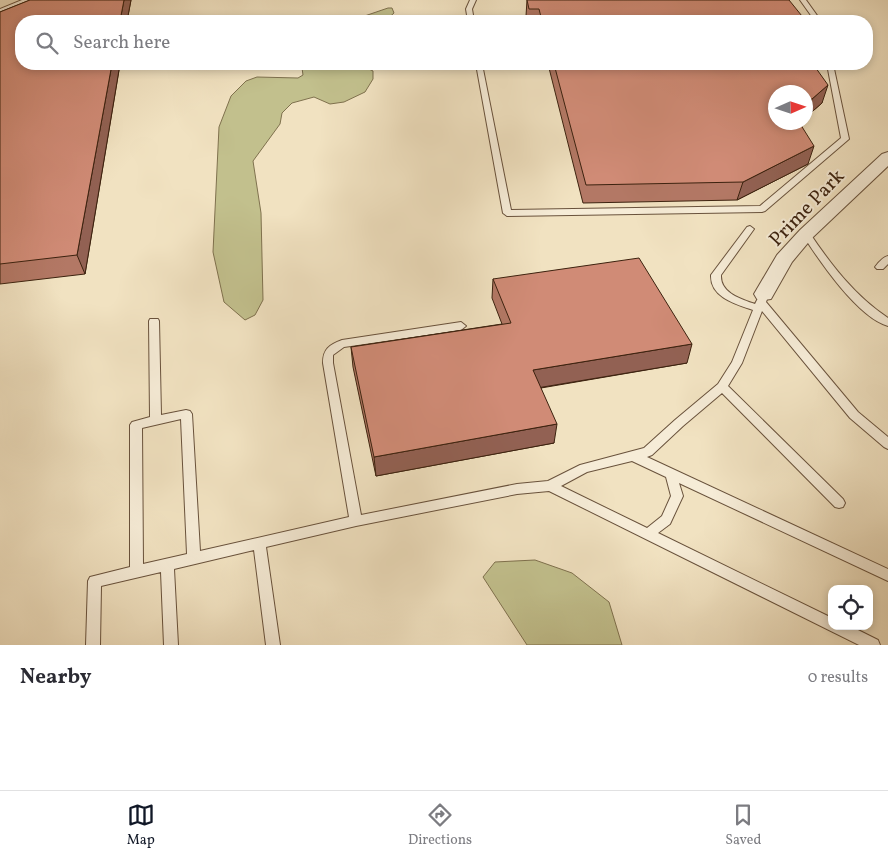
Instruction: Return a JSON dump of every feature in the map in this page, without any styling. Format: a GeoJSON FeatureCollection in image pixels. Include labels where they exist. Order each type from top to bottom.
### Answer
{"type":"FeatureCollection","features":[{"type":"Feature","properties":{"kind":"street","name":"Prime Park"},"geometry":{"type":"LineString","coordinates":[[761,301],[784,259],[806,234],[887,159]]}},
{"type":"Feature","properties":{"kind":"lane"},"geometry":{"type":"LineString","coordinates":[[0,11],[26,0]]}},
{"type":"Feature","properties":{"kind":"lane"},"geometry":{"type":"LineString","coordinates":[[470,15],[469,9],[473,0]]}},
{"type":"Feature","properties":{"kind":"lane"},"geometry":{"type":"LineString","coordinates":[[803,0],[814,15]]}},
{"type":"Feature","properties":{"kind":"lane"},"geometry":{"type":"LineString","coordinates":[[480,70],[507,213],[762,209],[845,139],[831,70]]}},
{"type":"Feature","properties":{"kind":"lane"},"geometry":{"type":"LineString","coordinates":[[750,229],[716,275],[715,280],[718,286],[729,297],[761,301],[854,415],[888,444]]}},
{"type":"Feature","properties":{"kind":"lane"},"geometry":{"type":"LineString","coordinates":[[806,234],[836,278],[863,305],[888,323]]}},
{"type":"Feature","properties":{"kind":"lane"},"geometry":{"type":"LineString","coordinates":[[880,267],[888,259]]}},
{"type":"Feature","properties":{"kind":"lane"},"geometry":{"type":"LineString","coordinates":[[93,645],[95,581],[356,521],[517,489],[550,486],[584,468],[648,452],[722,387],[737,363],[761,301]]}},
{"type":"Feature","properties":{"kind":"lane"},"geometry":{"type":"LineString","coordinates":[[154,321],[156,420]]}},
{"type":"Feature","properties":{"kind":"lane"},"geometry":{"type":"LineString","coordinates":[[356,521],[328,354],[335,347],[342,344],[461,326]]}},
{"type":"Feature","properties":{"kind":"lane"},"geometry":{"type":"LineString","coordinates":[[722,387],[839,503]]}},
{"type":"Feature","properties":{"kind":"lane"},"geometry":{"type":"LineString","coordinates":[[137,571],[136,425],[186,414],[194,557]]}},
{"type":"Feature","properties":{"kind":"lane"},"geometry":{"type":"LineString","coordinates":[[633,456],[888,575]]}},
{"type":"Feature","properties":{"kind":"lane"},"geometry":{"type":"LineString","coordinates":[[648,534],[666,520],[677,496],[671,475]]}},
{"type":"Feature","properties":{"kind":"lane"},"geometry":{"type":"LineString","coordinates":[[550,486],[828,624]]}},
{"type":"Feature","properties":{"kind":"lane"},"geometry":{"type":"LineString","coordinates":[[259,542],[273,645]]}},
{"type":"Feature","properties":{"kind":"lane"},"geometry":{"type":"LineString","coordinates":[[167,564],[171,645]]}},
{"type":"Feature","properties":{"kind":"lane"},"geometry":{"type":"LineString","coordinates":[[841,630],[873,645]]}},
{"type":"Feature","properties":{"kind":"shaded area"},"geometry":{"type":"Polygon","coordinates":[[[388,8],[392,8],[394,13],[392,15],[368,15],[388,8]]]}},
{"type":"Feature","properties":{"kind":"shaded area"},"geometry":{"type":"Polygon","coordinates":[[[302,70],[371,70],[373,71],[373,79],[365,92],[344,102],[330,104],[314,97],[292,103],[282,113],[280,124],[253,161],[261,213],[263,300],[255,315],[245,320],[224,302],[213,252],[219,127],[231,96],[246,81],[257,77],[298,78],[303,75],[302,70]]]}},
{"type":"Feature","properties":{"kind":"shaded area"},"geometry":{"type":"Polygon","coordinates":[[[535,560],[572,573],[609,602],[622,645],[527,645],[483,577],[495,562],[535,560]]]}},
{"type":"Feature","properties":{"kind":"building"},"geometry":{"type":"Polygon","coordinates":[[[30,0],[124,0],[121,15],[15,15],[15,70],[111,70],[77,255],[0,264],[0,12],[30,0]]]}},
{"type":"Feature","properties":{"kind":"building"},"geometry":{"type":"Polygon","coordinates":[[[527,0],[789,0],[801,15],[540,15],[539,9],[529,9],[527,0]]]}},
{"type":"Feature","properties":{"kind":"building"},"geometry":{"type":"Polygon","coordinates":[[[556,70],[817,70],[828,85],[813,98],[813,85],[768,85],[768,130],[804,130],[814,146],[743,182],[586,185],[556,70]]]}},
{"type":"Feature","properties":{"kind":"building"},"geometry":{"type":"Polygon","coordinates":[[[639,258],[692,344],[533,370],[557,424],[374,457],[351,347],[511,323],[493,279],[639,258]]]}}]}
